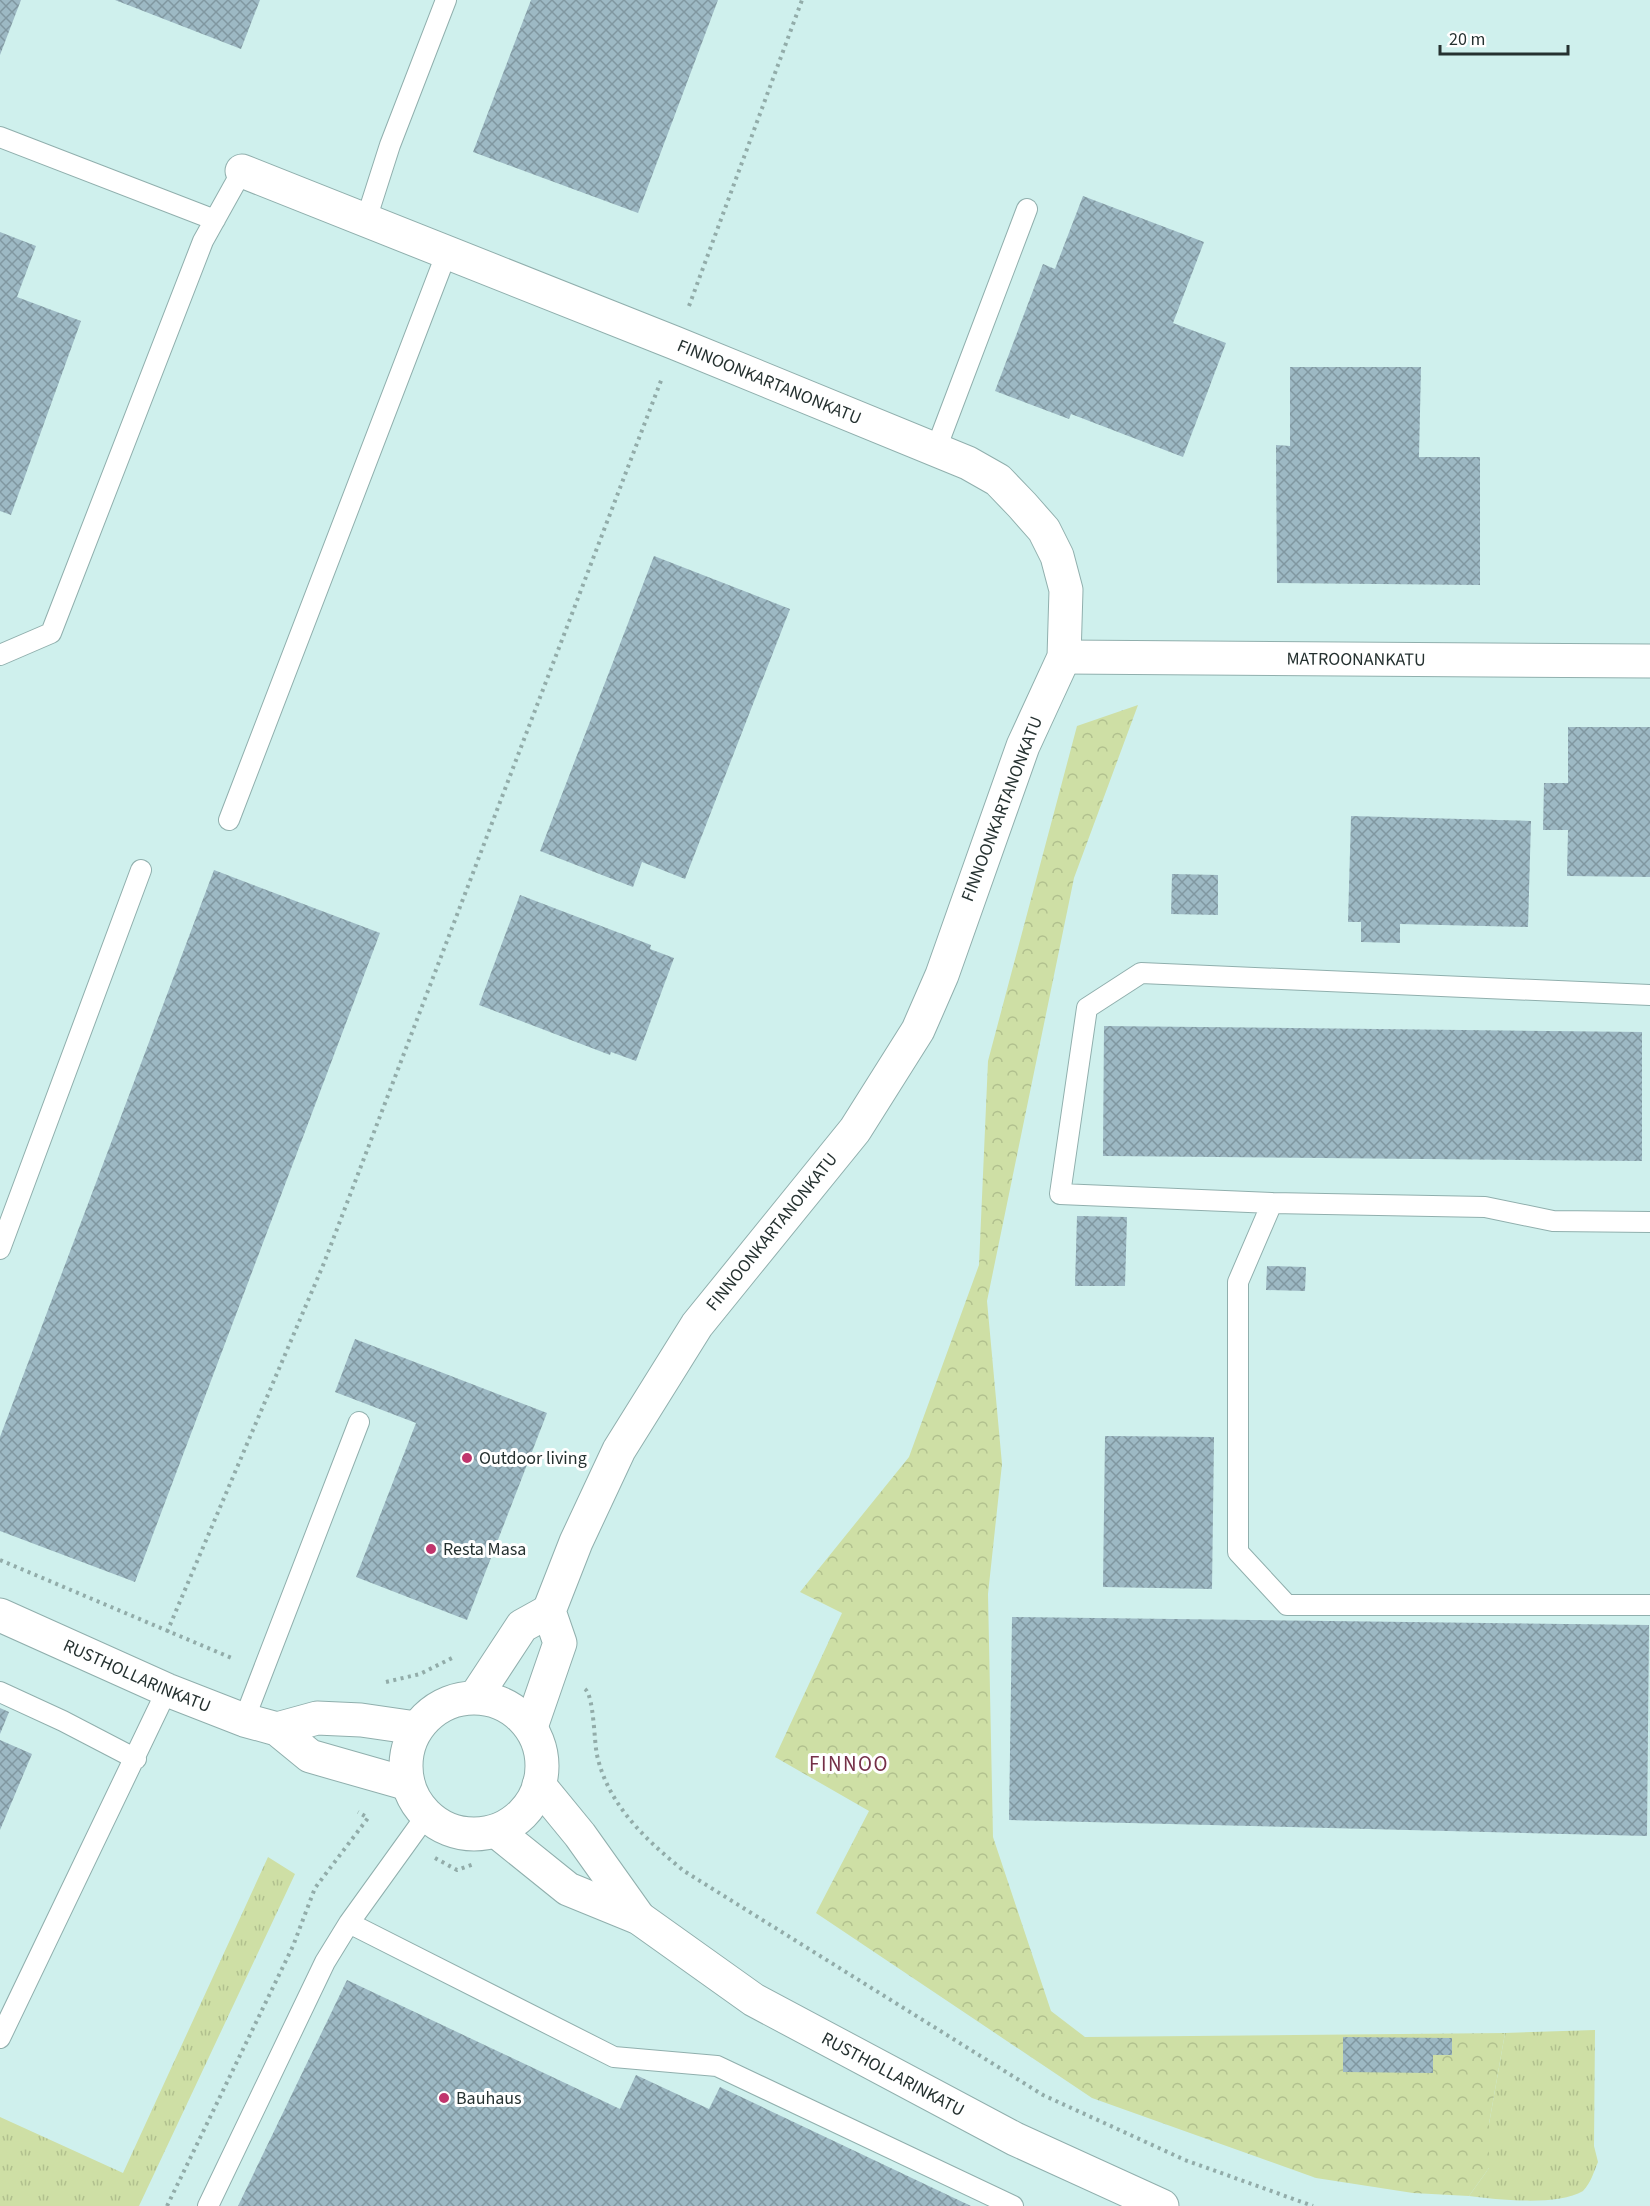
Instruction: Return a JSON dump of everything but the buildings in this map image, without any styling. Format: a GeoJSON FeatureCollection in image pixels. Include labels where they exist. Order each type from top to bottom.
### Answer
{"type":"FeatureCollection","features":[{"type":"Feature","properties":{"kind":"street","name":"FINNOONKARTANONKATU"},"geometry":{"type":"LineString","coordinates":[[242,171],[936,448],[998,480],[1044,530],[1057,556],[1066,590],[1064,657],[1023,746],[942,975],[918,1030],[855,1130],[697,1325],[650,1397],[614,1460],[576,1542],[549,1611]]}},
{"type":"Feature","properties":{"kind":"street","name":"MATROONANKATU"},"geometry":{"type":"LineString","coordinates":[[1064,657],[1650,661]]}},
{"type":"Feature","properties":{"kind":"street"},"geometry":{"type":"LineString","coordinates":[[477,1696],[510,1649],[522,1626],[549,1611],[560,1643],[531,1726]]}},
{"type":"Feature","properties":{"kind":"street","name":"RUSTHOLLARINKATU"},"geometry":{"type":"LineString","coordinates":[[0,1615],[167,1690],[244,1720],[277,1729],[310,1756],[408,1784]]}},
{"type":"Feature","properties":{"kind":"street"},"geometry":{"type":"LineString","coordinates":[[477,1696],[506,1705],[521,1714],[531,1726],[542,1758],[539,1785],[523,1813],[514,1822],[496,1831],[455,1831],[426,1816],[418,1808],[408,1784],[405,1764],[409,1745],[416,1728],[443,1704],[477,1696]]}},
{"type":"Feature","properties":{"kind":"street"},"geometry":{"type":"LineString","coordinates":[[277,1729],[317,1718],[361,1720],[416,1728]]}},
{"type":"Feature","properties":{"kind":"street","name":"RUSTHOLLARINKATU"},"geometry":{"type":"LineString","coordinates":[[539,1785],[580,1835],[639,1918]]}},
{"type":"Feature","properties":{"kind":"street","name":"RUSTHOLLARINKATU"},"geometry":{"type":"LineString","coordinates":[[496,1831],[568,1889],[639,1918],[754,2000],[1015,2139],[1162,2206]]}},
{"type":"Feature","properties":{"kind":"lane"},"geometry":{"type":"LineString","coordinates":[[366,220],[390,145],[446,0]]}},
{"type":"Feature","properties":{"kind":"lane"},"geometry":{"type":"LineString","coordinates":[[0,137],[215,220]]}},
{"type":"Feature","properties":{"kind":"lane"},"geometry":{"type":"LineString","coordinates":[[0,655],[51,633],[203,241],[242,171]]}},
{"type":"Feature","properties":{"kind":"lane"},"geometry":{"type":"LineString","coordinates":[[936,448],[1027,209]]}},
{"type":"Feature","properties":{"kind":"lane"},"geometry":{"type":"LineString","coordinates":[[229,820],[447,252]]}},
{"type":"Feature","properties":{"kind":"lane"},"geometry":{"type":"LineString","coordinates":[[0,1249],[141,870]]}},
{"type":"Feature","properties":{"kind":"lane"},"geometry":{"type":"LineString","coordinates":[[1650,995],[1141,973],[1087,1008],[1060,1194],[1272,1203],[1485,1207],[1552,1221],[1650,1222]]}},
{"type":"Feature","properties":{"kind":"lane"},"geometry":{"type":"LineString","coordinates":[[1272,1203],[1238,1281],[1238,1552],[1287,1605],[1650,1605]]}},
{"type":"Feature","properties":{"kind":"lane"},"geometry":{"type":"LineString","coordinates":[[244,1720],[359,1422]]}},
{"type":"Feature","properties":{"kind":"lane"},"geometry":{"type":"LineString","coordinates":[[0,2038],[136,1759],[167,1690]]}},
{"type":"Feature","properties":{"kind":"lane"},"geometry":{"type":"LineString","coordinates":[[0,1692],[136,1759]]}},
{"type":"Feature","properties":{"kind":"lane"},"geometry":{"type":"LineString","coordinates":[[208,2206],[325,1962],[349,1923],[426,1816]]}},
{"type":"Feature","properties":{"kind":"lane"},"geometry":{"type":"LineString","coordinates":[[349,1923],[444,1969],[614,2057],[717,2066],[1013,2206]]}},
{"type":"Feature","properties":{"kind":"path"},"geometry":{"type":"LineString","coordinates":[[167,1632],[324,1263],[675,343],[802,0]]}},
{"type":"Feature","properties":{"kind":"path"},"geometry":{"type":"LineString","coordinates":[[0,1560],[264,1672]]}},
{"type":"Feature","properties":{"kind":"path"},"geometry":{"type":"LineString","coordinates":[[376,1685],[420,1674],[460,1654]]}},
{"type":"Feature","properties":{"kind":"path"},"geometry":{"type":"LineString","coordinates":[[581,1685],[589,1692],[592,1702],[593,1734],[598,1758],[620,1808],[649,1842],[684,1871],[1043,2095],[1185,2160],[1313,2206]]}},
{"type":"Feature","properties":{"kind":"path"},"geometry":{"type":"LineString","coordinates":[[167,2206],[293,1946],[315,1888],[368,1818]]}},
{"type":"Feature","properties":{"kind":"green space"},"geometry":{"type":"Polygon","coordinates":[[[1138,705],[1074,878],[987,1301],[1002,1464],[988,1594],[993,1837],[1051,2011],[1085,2037],[1505,2033],[1489,2124],[1489,2168],[1469,2196],[1413,2193],[1316,2178],[1092,2098],[816,1913],[869,1811],[775,1757],[842,1613],[800,1592],[909,1457],[979,1265],[988,1061],[1077,726],[1138,705]]]}},
{"type":"Feature","properties":{"kind":"green space"},"geometry":{"type":"Polygon","coordinates":[[[268,1857],[295,1874],[139,2206],[0,2206],[0,2117],[123,2173],[268,1857]]]}},
{"type":"Feature","properties":{"kind":"green space"},"geometry":{"type":"Polygon","coordinates":[[[1595,2030],[1594,2146],[1598,2162],[1586,2188],[1572,2196],[1559,2199],[1513,2200],[1469,2196],[1489,2168],[1489,2124],[1505,2033],[1595,2030]]]}},
{"type":"Feature","properties":{"kind":"place","name":"Outdoor living"},"geometry":{"type":"Point","coordinates":[467,1458]}},
{"type":"Feature","properties":{"kind":"place","name":"Resta Masa"},"geometry":{"type":"Point","coordinates":[431,1549]}},
{"type":"Feature","properties":{"kind":"place","name":"Bauhaus"},"geometry":{"type":"Point","coordinates":[444,2098]}},
{"type":"Feature","properties":{"kind":"district","name":"FINNOO"},"geometry":{"type":"Point","coordinates":[849,1764]}}]}
